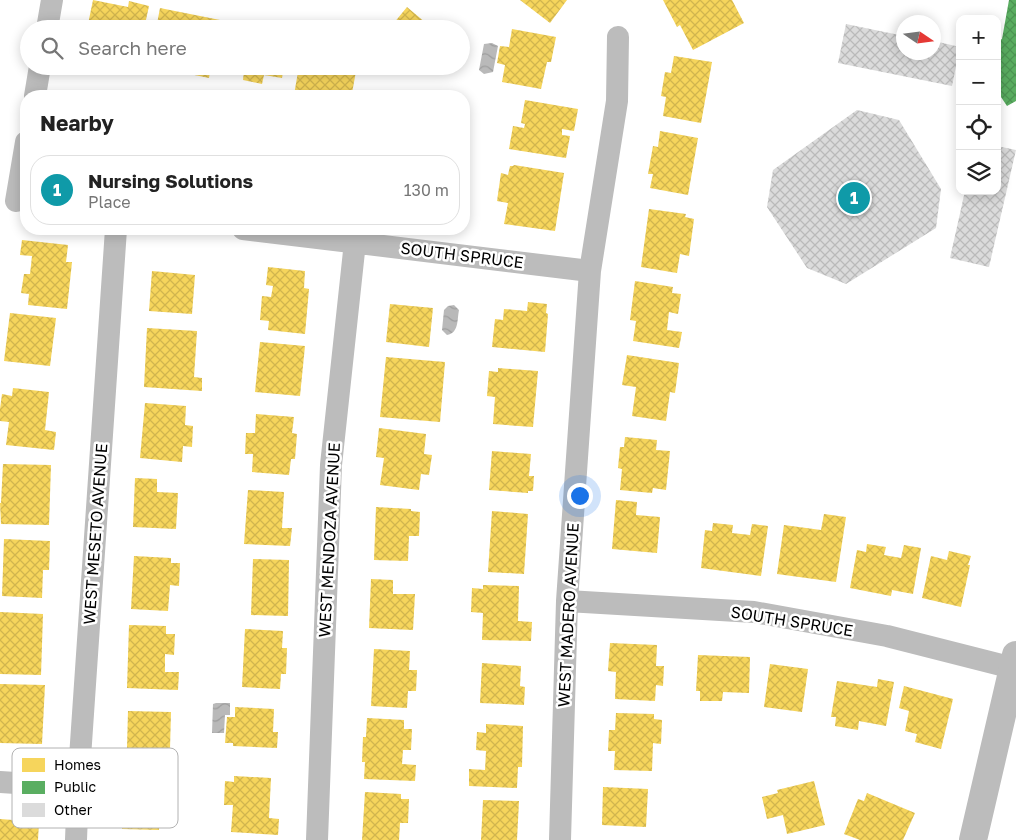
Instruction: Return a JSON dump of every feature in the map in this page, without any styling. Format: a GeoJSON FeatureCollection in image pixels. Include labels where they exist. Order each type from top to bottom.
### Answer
{"type":"FeatureCollection","features":[{"type":"Feature","properties":{"kind":"street"},"geometry":{"type":"LineString","coordinates":[[49,20],[52,0]]}},
{"type":"Feature","properties":{"kind":"street","name":"WEST MADERO AVENUE"},"geometry":{"type":"LineString","coordinates":[[560,840],[567,600],[590,272],[617,101],[618,37]]}},
{"type":"Feature","properties":{"kind":"street"},"geometry":{"type":"LineString","coordinates":[[35,90],[38,75]]}},
{"type":"Feature","properties":{"kind":"street"},"geometry":{"type":"LineString","coordinates":[[14,201],[20,172]]}},
{"type":"Feature","properties":{"kind":"street","name":"WEST MESETO AVENUE"},"geometry":{"type":"LineString","coordinates":[[81,748],[116,235]]}},
{"type":"Feature","properties":{"kind":"street","name":"SOUTH SPRUCE"},"geometry":{"type":"LineString","coordinates":[[295,235],[590,272]]}},
{"type":"Feature","properties":{"kind":"street","name":"WEST MENDOZA AVENUE"},"geometry":{"type":"LineString","coordinates":[[317,840],[331,465],[355,242]]}},
{"type":"Feature","properties":{"kind":"street","name":"SOUTH SPRUCE"},"geometry":{"type":"LineString","coordinates":[[567,600],[754,612],[1014,661]]}},
{"type":"Feature","properties":{"kind":"street"},"geometry":{"type":"LineString","coordinates":[[974,840],[1008,724],[1014,661]]}},
{"type":"Feature","properties":{"kind":"water"},"geometry":{"type":"Polygon","coordinates":[[[492,43],[498,46],[493,72],[484,74],[479,70],[484,44],[492,43]]]}},
{"type":"Feature","properties":{"kind":"water"},"geometry":{"type":"Polygon","coordinates":[[[454,305],[459,310],[457,326],[454,332],[447,335],[442,330],[444,310],[448,306],[454,305]]]}},
{"type":"Feature","properties":{"kind":"water"},"geometry":{"type":"Polygon","coordinates":[[[230,703],[230,715],[225,715],[224,733],[212,733],[213,704],[230,703]]]}},
{"type":"Feature","properties":{"kind":"building: Homes"},"geometry":{"type":"Polygon","coordinates":[[[93,0],[128,7],[129,1],[149,6],[146,20],[89,20],[93,0]]]}},
{"type":"Feature","properties":{"kind":"building: Homes"},"geometry":{"type":"Polygon","coordinates":[[[520,0],[567,0],[550,23],[520,0]]]}},
{"type":"Feature","properties":{"kind":"building: Homes"},"geometry":{"type":"Polygon","coordinates":[[[663,0],[732,0],[744,23],[693,50],[680,25],[677,27],[663,0]]]}},
{"type":"Feature","properties":{"kind":"building: Homes"},"geometry":{"type":"Polygon","coordinates":[[[407,7],[422,20],[396,20],[407,7]]]}},
{"type":"Feature","properties":{"kind":"building: Homes"},"geometry":{"type":"Polygon","coordinates":[[[160,8],[220,20],[158,20],[160,8]]]}},
{"type":"Feature","properties":{"kind":"building: Homes"},"geometry":{"type":"Polygon","coordinates":[[[512,29],[556,37],[551,62],[547,62],[541,89],[502,82],[505,65],[497,63],[500,46],[509,47],[512,29]]]}},
{"type":"Feature","properties":{"kind":"building: Homes"},"geometry":{"type":"Polygon","coordinates":[[[674,56],[712,62],[701,123],[663,116],[666,97],[661,96],[665,72],[671,73],[674,56]]]}},
{"type":"Feature","properties":{"kind":"building: Homes"},"geometry":{"type":"Polygon","coordinates":[[[194,75],[210,75],[209,78],[194,75]]]}},
{"type":"Feature","properties":{"kind":"building: Homes"},"geometry":{"type":"Polygon","coordinates":[[[244,75],[264,75],[262,84],[243,80],[244,75]]]}},
{"type":"Feature","properties":{"kind":"building: Homes"},"geometry":{"type":"Polygon","coordinates":[[[264,75],[282,75],[282,78],[264,75]]]}},
{"type":"Feature","properties":{"kind":"building: Homes"},"geometry":{"type":"Polygon","coordinates":[[[297,75],[355,75],[353,90],[295,90],[297,75]]]}},
{"type":"Feature","properties":{"kind":"building: Homes"},"geometry":{"type":"Polygon","coordinates":[[[525,100],[578,109],[574,131],[562,129],[562,135],[570,136],[566,158],[509,149],[513,126],[524,128],[525,124],[521,123],[525,100]]]}},
{"type":"Feature","properties":{"kind":"building: Homes"},"geometry":{"type":"Polygon","coordinates":[[[660,131],[698,138],[688,195],[650,188],[653,174],[648,174],[653,146],[658,147],[660,131]]]}},
{"type":"Feature","properties":{"kind":"building: Homes"},"geometry":{"type":"Polygon","coordinates":[[[514,165],[564,173],[555,231],[504,224],[508,203],[497,201],[501,173],[508,175],[510,166],[514,165]]]}},
{"type":"Feature","properties":{"kind":"building: Homes"},"geometry":{"type":"Polygon","coordinates":[[[649,209],[686,214],[685,217],[694,219],[689,256],[680,254],[677,273],[641,267],[649,209]]]}},
{"type":"Feature","properties":{"kind":"building: Homes"},"geometry":{"type":"Polygon","coordinates":[[[22,240],[68,245],[66,262],[72,262],[67,309],[28,305],[29,294],[21,293],[24,274],[30,274],[32,256],[20,255],[22,240]]]}},
{"type":"Feature","properties":{"kind":"building: Homes"},"geometry":{"type":"Polygon","coordinates":[[[268,267],[305,271],[304,288],[309,289],[305,334],[268,330],[269,321],[260,320],[262,296],[271,297],[273,286],[266,285],[268,267]]]}},
{"type":"Feature","properties":{"kind":"building: Homes"},"geometry":{"type":"Polygon","coordinates":[[[152,271],[195,275],[192,314],[149,311],[152,271]]]}},
{"type":"Feature","properties":{"kind":"building: Homes"},"geometry":{"type":"Polygon","coordinates":[[[635,281],[673,287],[672,293],[681,294],[678,314],[669,312],[667,330],[682,332],[679,348],[633,341],[636,321],[630,320],[635,281]]]}},
{"type":"Feature","properties":{"kind":"building: Homes"},"geometry":{"type":"Polygon","coordinates":[[[528,302],[547,304],[545,352],[492,347],[495,319],[503,320],[504,309],[527,311],[528,302]]]}},
{"type":"Feature","properties":{"kind":"building: Homes"},"geometry":{"type":"Polygon","coordinates":[[[390,304],[433,308],[429,347],[386,342],[390,304]]]}},
{"type":"Feature","properties":{"kind":"building: Homes"},"geometry":{"type":"Polygon","coordinates":[[[10,313],[56,318],[50,366],[4,361],[10,313]]]}},
{"type":"Feature","properties":{"kind":"building: Homes"},"geometry":{"type":"Polygon","coordinates":[[[147,328],[197,331],[194,377],[202,378],[202,391],[144,387],[147,328]]]}},
{"type":"Feature","properties":{"kind":"building: Homes"},"geometry":{"type":"Polygon","coordinates":[[[260,342],[305,346],[300,396],[255,392],[260,342]]]}},
{"type":"Feature","properties":{"kind":"building: Homes"},"geometry":{"type":"Polygon","coordinates":[[[627,355],[679,363],[675,393],[670,392],[666,421],[632,416],[636,387],[622,385],[627,355]]]}},
{"type":"Feature","properties":{"kind":"building: Homes"},"geometry":{"type":"Polygon","coordinates":[[[386,357],[445,362],[440,422],[380,417],[386,357]]]}},
{"type":"Feature","properties":{"kind":"building: Homes"},"geometry":{"type":"Polygon","coordinates":[[[498,368],[538,371],[533,427],[493,424],[495,397],[487,396],[489,371],[498,372],[498,368]]]}},
{"type":"Feature","properties":{"kind":"building: Homes"},"geometry":{"type":"Polygon","coordinates":[[[13,388],[49,392],[45,430],[56,432],[54,450],[6,445],[9,422],[0,421],[0,409],[2,394],[12,396],[13,388]]]}},
{"type":"Feature","properties":{"kind":"building: Homes"},"geometry":{"type":"Polygon","coordinates":[[[145,403],[186,406],[185,425],[193,426],[192,447],[183,446],[182,462],[140,458],[145,403]]]}},
{"type":"Feature","properties":{"kind":"building: Homes"},"geometry":{"type":"Polygon","coordinates":[[[256,414],[294,417],[292,433],[297,434],[295,459],[291,459],[289,475],[252,472],[253,454],[245,454],[246,433],[255,433],[256,414]]]}},
{"type":"Feature","properties":{"kind":"building: Homes"},"geometry":{"type":"Polygon","coordinates":[[[379,428],[426,434],[424,454],[432,455],[429,475],[421,474],[419,490],[380,485],[384,458],[376,457],[379,428]]]}},
{"type":"Feature","properties":{"kind":"building: Homes"},"geometry":{"type":"Polygon","coordinates":[[[625,437],[657,440],[656,450],[670,451],[666,490],[653,488],[652,493],[620,490],[622,469],[618,468],[620,447],[624,447],[625,437]]]}},
{"type":"Feature","properties":{"kind":"building: Homes"},"geometry":{"type":"Polygon","coordinates":[[[492,451],[531,454],[529,476],[534,476],[533,491],[528,491],[528,493],[489,490],[492,451]]]}},
{"type":"Feature","properties":{"kind":"building: Homes"},"geometry":{"type":"Polygon","coordinates":[[[3,464],[51,465],[49,525],[1,524],[0,503],[3,464]]]}},
{"type":"Feature","properties":{"kind":"building: Homes"},"geometry":{"type":"Polygon","coordinates":[[[135,478],[157,479],[157,492],[178,493],[176,529],[133,527],[135,478]]]}},
{"type":"Feature","properties":{"kind":"building: Homes"},"geometry":{"type":"Polygon","coordinates":[[[248,490],[284,492],[282,528],[292,528],[290,546],[244,544],[248,490]]]}},
{"type":"Feature","properties":{"kind":"building: Homes"},"geometry":{"type":"Polygon","coordinates":[[[616,500],[637,502],[636,515],[660,517],[657,553],[612,549],[616,500]]]}},
{"type":"Feature","properties":{"kind":"building: Homes"},"geometry":{"type":"Polygon","coordinates":[[[376,507],[411,509],[411,511],[420,512],[419,536],[409,536],[408,561],[374,560],[376,507]]]}},
{"type":"Feature","properties":{"kind":"building: Homes"},"geometry":{"type":"Polygon","coordinates":[[[492,511],[528,514],[524,574],[488,572],[492,511]]]}},
{"type":"Feature","properties":{"kind":"building: Homes"},"geometry":{"type":"Polygon","coordinates":[[[824,514],[846,517],[836,582],[777,574],[784,525],[821,530],[824,514]]]}},
{"type":"Feature","properties":{"kind":"building: Homes"},"geometry":{"type":"Polygon","coordinates":[[[713,523],[733,525],[732,533],[750,535],[752,524],[768,526],[761,576],[701,568],[705,530],[712,531],[713,523]]]}},
{"type":"Feature","properties":{"kind":"building: Homes"},"geometry":{"type":"Polygon","coordinates":[[[4,539],[50,541],[49,570],[43,570],[42,598],[2,596],[4,539]]]}},
{"type":"Feature","properties":{"kind":"building: Homes"},"geometry":{"type":"Polygon","coordinates":[[[867,544],[886,547],[884,555],[901,558],[904,545],[921,548],[913,594],[892,590],[891,596],[850,588],[857,550],[866,552],[867,544]]]}},
{"type":"Feature","properties":{"kind":"building: Homes"},"geometry":{"type":"Polygon","coordinates":[[[949,551],[971,556],[961,607],[922,598],[931,556],[947,560],[949,551]]]}},
{"type":"Feature","properties":{"kind":"building: Homes"},"geometry":{"type":"Polygon","coordinates":[[[134,556],[171,558],[171,563],[180,563],[179,586],[170,585],[168,611],[131,609],[134,556]]]}},
{"type":"Feature","properties":{"kind":"building: Homes"},"geometry":{"type":"Polygon","coordinates":[[[253,559],[289,560],[288,616],[251,615],[253,559]]]}},
{"type":"Feature","properties":{"kind":"building: Homes"},"geometry":{"type":"Polygon","coordinates":[[[371,579],[393,580],[393,594],[415,594],[413,630],[369,628],[371,579]]]}},
{"type":"Feature","properties":{"kind":"building: Homes"},"geometry":{"type":"Polygon","coordinates":[[[483,585],[519,586],[518,621],[532,622],[531,641],[482,640],[483,613],[471,612],[472,588],[483,589],[483,585]]]}},
{"type":"Feature","properties":{"kind":"building: Homes"},"geometry":{"type":"Polygon","coordinates":[[[0,612],[43,614],[41,675],[0,674],[0,612]]]}},
{"type":"Feature","properties":{"kind":"building: Homes"},"geometry":{"type":"Polygon","coordinates":[[[129,625],[166,626],[166,634],[175,634],[174,655],[165,654],[165,672],[179,672],[178,690],[127,688],[129,625]]]}},
{"type":"Feature","properties":{"kind":"building: Homes"},"geometry":{"type":"Polygon","coordinates":[[[245,629],[283,631],[282,648],[287,648],[286,674],[281,674],[280,689],[242,687],[245,629]]]}},
{"type":"Feature","properties":{"kind":"building: Homes"},"geometry":{"type":"Polygon","coordinates":[[[610,643],[657,645],[656,666],[664,666],[663,686],[656,685],[655,701],[615,699],[616,672],[608,671],[610,643]]]}},
{"type":"Feature","properties":{"kind":"building: Homes"},"geometry":{"type":"Polygon","coordinates":[[[374,649],[410,651],[409,670],[417,670],[416,691],[408,691],[407,708],[371,706],[374,649]]]}},
{"type":"Feature","properties":{"kind":"building: Homes"},"geometry":{"type":"Polygon","coordinates":[[[698,655],[750,657],[749,693],[723,692],[722,701],[700,701],[700,691],[696,691],[698,655]]]}},
{"type":"Feature","properties":{"kind":"building: Homes"},"geometry":{"type":"Polygon","coordinates":[[[482,663],[521,666],[520,686],[525,687],[524,705],[480,703],[482,663]]]}},
{"type":"Feature","properties":{"kind":"building: Homes"},"geometry":{"type":"Polygon","coordinates":[[[770,664],[808,669],[802,712],[764,707],[770,664]]]}},
{"type":"Feature","properties":{"kind":"building: Homes"},"geometry":{"type":"Polygon","coordinates":[[[878,679],[894,682],[886,726],[859,721],[858,730],[835,726],[836,717],[831,717],[837,681],[877,687],[878,679]]]}},
{"type":"Feature","properties":{"kind":"building: Homes"},"geometry":{"type":"Polygon","coordinates":[[[0,684],[45,685],[42,744],[0,743],[0,684]]]}},
{"type":"Feature","properties":{"kind":"building: Homes"},"geometry":{"type":"Polygon","coordinates":[[[904,686],[953,699],[941,749],[915,742],[917,734],[905,731],[909,711],[899,708],[904,686]]]}},
{"type":"Feature","properties":{"kind":"building: Homes"},"geometry":{"type":"Polygon","coordinates":[[[235,707],[274,709],[273,732],[278,732],[277,748],[233,746],[233,743],[225,743],[227,717],[235,717],[235,707]]]}},
{"type":"Feature","properties":{"kind":"building: Homes"},"geometry":{"type":"Polygon","coordinates":[[[128,711],[171,712],[170,748],[127,748],[128,711]]]}},
{"type":"Feature","properties":{"kind":"building: Homes"},"geometry":{"type":"Polygon","coordinates":[[[616,713],[654,714],[654,719],[662,720],[661,744],[653,743],[652,771],[614,770],[615,751],[608,751],[609,730],[615,730],[616,713]]]}},
{"type":"Feature","properties":{"kind":"building: Homes"},"geometry":{"type":"Polygon","coordinates":[[[367,718],[404,720],[404,729],[412,729],[411,750],[403,750],[402,764],[416,765],[415,781],[364,779],[365,762],[362,762],[363,737],[366,737],[367,718]]]}},
{"type":"Feature","properties":{"kind":"building: Homes"},"geometry":{"type":"Polygon","coordinates":[[[486,724],[523,726],[522,767],[518,767],[517,788],[469,786],[469,769],[485,770],[486,751],[476,750],[477,732],[486,733],[486,724]]]}},
{"type":"Feature","properties":{"kind":"building: Homes"},"geometry":{"type":"Polygon","coordinates":[[[234,776],[271,778],[269,818],[279,819],[278,835],[231,832],[233,805],[224,805],[225,781],[234,782],[234,776]]]}},
{"type":"Feature","properties":{"kind":"building: Homes"},"geometry":{"type":"Polygon","coordinates":[[[814,781],[825,825],[787,834],[783,815],[767,819],[762,797],[778,793],[777,790],[814,781]]]}},
{"type":"Feature","properties":{"kind":"building: Homes"},"geometry":{"type":"Polygon","coordinates":[[[603,787],[648,789],[646,827],[602,825],[603,787]]]}},
{"type":"Feature","properties":{"kind":"building: Homes"},"geometry":{"type":"Polygon","coordinates":[[[365,792],[401,794],[401,799],[409,799],[408,823],[400,823],[399,840],[362,840],[365,792]]]}},
{"type":"Feature","properties":{"kind":"building: Homes"},"geometry":{"type":"Polygon","coordinates":[[[867,793],[915,813],[903,840],[860,840],[844,834],[858,799],[864,801],[867,793]]]}},
{"type":"Feature","properties":{"kind":"building: Homes"},"geometry":{"type":"Polygon","coordinates":[[[483,800],[519,801],[517,840],[481,840],[483,800]]]}},
{"type":"Feature","properties":{"kind":"building: Homes"},"geometry":{"type":"Polygon","coordinates":[[[0,819],[12,820],[12,828],[39,828],[38,840],[0,840],[0,819]]]}},
{"type":"Feature","properties":{"kind":"building: Homes"},"geometry":{"type":"Polygon","coordinates":[[[122,828],[159,828],[159,830],[122,828]]]}},
{"type":"Feature","properties":{"kind":"building: Public"},"geometry":{"type":"Polygon","coordinates":[[[1009,0],[1016,0],[1016,101],[1007,106],[1001,97],[1002,39],[1009,0]]]}},
{"type":"Feature","properties":{"kind":"building: Other"},"geometry":{"type":"Polygon","coordinates":[[[846,24],[896,34],[896,60],[941,60],[941,43],[956,46],[956,66],[952,86],[838,63],[846,24]]]}},
{"type":"Feature","properties":{"kind":"building: Other"},"geometry":{"type":"Polygon","coordinates":[[[857,110],[899,120],[941,189],[936,228],[846,284],[807,268],[767,207],[773,170],[857,110]]]}},
{"type":"Feature","properties":{"kind":"building: Other"},"geometry":{"type":"Polygon","coordinates":[[[1001,147],[1016,150],[989,267],[950,258],[964,195],[1001,195],[1001,147]]]}},
{"type":"Feature","properties":{"kind":"place","name":"Nursing Solutions"},"geometry":{"type":"Point","coordinates":[854,198]}}]}
